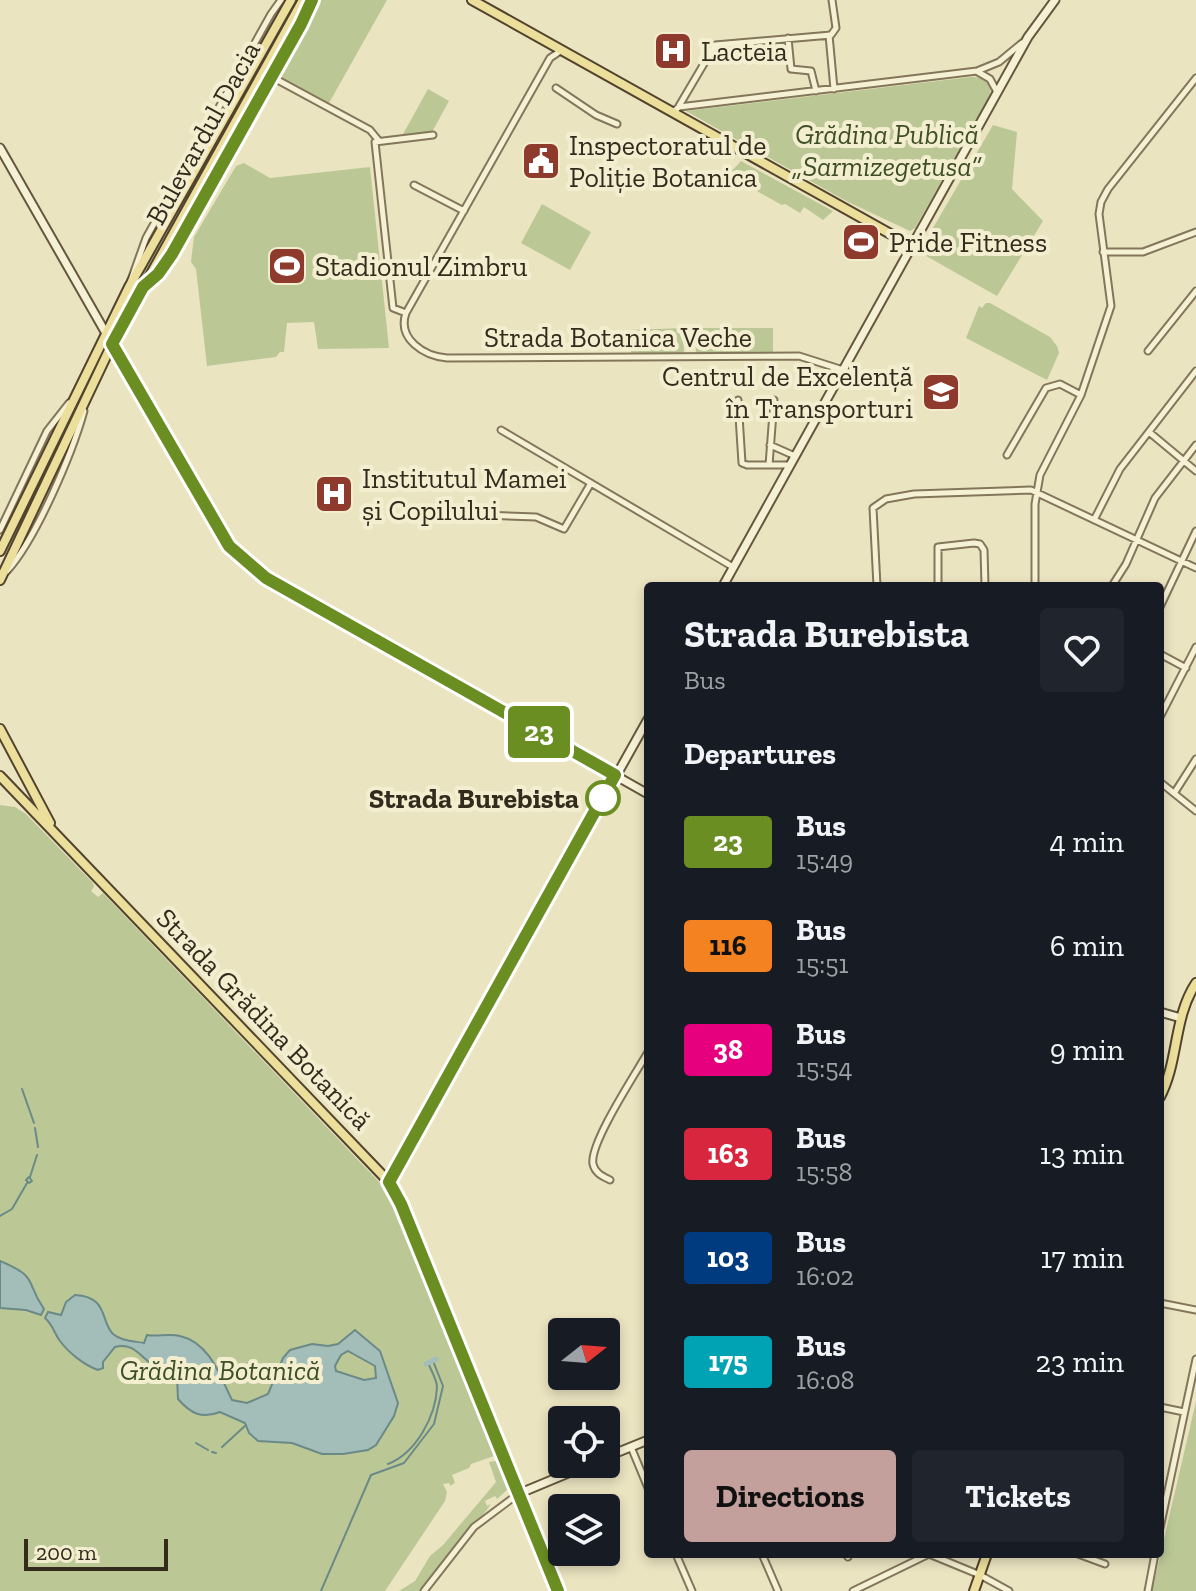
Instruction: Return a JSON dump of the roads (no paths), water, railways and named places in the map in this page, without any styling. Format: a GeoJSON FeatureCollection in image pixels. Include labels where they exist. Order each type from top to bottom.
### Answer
{"type":"FeatureCollection","features":[{"type":"Feature","properties":{"kind":"main road","name":"Bulevardul Dacia"},"geometry":{"type":"LineString","coordinates":[[0,551],[130,285],[291,0]]}},
{"type":"Feature","properties":{"kind":"main road","name":"Bulevardul Dacia"},"geometry":{"type":"LineString","coordinates":[[1,579],[112,344],[303,0]]}},
{"type":"Feature","properties":{"kind":"main road"},"geometry":{"type":"LineString","coordinates":[[725,582],[1028,37],[1055,0]]}},
{"type":"Feature","properties":{"kind":"main road"},"geometry":{"type":"LineString","coordinates":[[475,1],[676,110],[912,246]]}},
{"type":"Feature","properties":{"kind":"main road"},"geometry":{"type":"LineString","coordinates":[[0,148],[219,530],[241,559],[266,578],[644,792]]}},
{"type":"Feature","properties":{"kind":"main road"},"geometry":{"type":"LineString","coordinates":[[389,1182],[644,726]]}},
{"type":"Feature","properties":{"kind":"main road"},"geometry":{"type":"LineString","coordinates":[[0,729],[56,835]]}},
{"type":"Feature","properties":{"kind":"main road","name":"Strada Grădina Botanică"},"geometry":{"type":"LineString","coordinates":[[0,776],[389,1182],[401,1204],[557,1591]]}},
{"type":"Feature","properties":{"kind":"main road"},"geometry":{"type":"LineString","coordinates":[[1164,1088],[1171,1071],[1181,1018],[1196,983]]}},
{"type":"Feature","properties":{"kind":"main road"},"geometry":{"type":"LineString","coordinates":[[1164,1013],[1181,1018]]}},
{"type":"Feature","properties":{"kind":"main road"},"geometry":{"type":"LineString","coordinates":[[620,1451],[644,1442]]}},
{"type":"Feature","properties":{"kind":"main road"},"geometry":{"type":"LineString","coordinates":[[518,1494],[556,1478]]}},
{"type":"Feature","properties":{"kind":"main road"},"geometry":{"type":"LineString","coordinates":[[974,1591],[986,1558]]}},
{"type":"Feature","properties":{"kind":"street","name":"Bulevardul Dacia"},"geometry":{"type":"LineString","coordinates":[[130,285],[146,238],[281,0]]}},
{"type":"Feature","properties":{"kind":"street","name":"Bulevardul Dacia"},"geometry":{"type":"LineString","coordinates":[[143,287],[158,274],[172,254],[312,0]]}},
{"type":"Feature","properties":{"kind":"street"},"geometry":{"type":"LineString","coordinates":[[832,0],[834,89]]}},
{"type":"Feature","properties":{"kind":"street"},"geometry":{"type":"LineString","coordinates":[[676,110],[715,45],[832,34]]}},
{"type":"Feature","properties":{"kind":"street"},"geometry":{"type":"LineString","coordinates":[[676,110],[977,71],[999,62],[1028,37]]}},
{"type":"Feature","properties":{"kind":"street"},"geometry":{"type":"LineString","coordinates":[[788,38],[791,69],[811,71],[816,91]]}},
{"type":"Feature","properties":{"kind":"street"},"geometry":{"type":"LineString","coordinates":[[550,44],[550,58]]}},
{"type":"Feature","properties":{"kind":"street"},"geometry":{"type":"LineString","coordinates":[[433,135],[375,142],[393,308],[406,313],[550,58],[562,50]]}},
{"type":"Feature","properties":{"kind":"street"},"geometry":{"type":"LineString","coordinates":[[977,71],[990,79],[997,92]]}},
{"type":"Feature","properties":{"kind":"street"},"geometry":{"type":"LineString","coordinates":[[272,77],[373,131],[379,141]]}},
{"type":"Feature","properties":{"kind":"street"},"geometry":{"type":"LineString","coordinates":[[1035,582],[1036,491],[1044,466],[1081,395],[1111,306],[1099,210],[1103,197],[1196,78]]}},
{"type":"Feature","properties":{"kind":"street"},"geometry":{"type":"LineString","coordinates":[[556,88],[596,115],[617,124]]}},
{"type":"Feature","properties":{"kind":"street"},"geometry":{"type":"LineString","coordinates":[[414,185],[464,211]]}},
{"type":"Feature","properties":{"kind":"street"},"geometry":{"type":"LineString","coordinates":[[1103,252],[1143,252],[1196,232]]}},
{"type":"Feature","properties":{"kind":"street"},"geometry":{"type":"LineString","coordinates":[[1148,351],[1193,300],[1196,291]]}},
{"type":"Feature","properties":{"kind":"street","name":"Strada Botanica Veche"},"geometry":{"type":"LineString","coordinates":[[406,313],[403,327],[408,339],[440,357],[799,356],[844,371]]}},
{"type":"Feature","properties":{"kind":"street"},"geometry":{"type":"LineString","coordinates":[[1094,520],[1113,479],[1196,371]]}},
{"type":"Feature","properties":{"kind":"street"},"geometry":{"type":"LineString","coordinates":[[1007,455],[1046,388],[1060,384],[1081,395]]}},
{"type":"Feature","properties":{"kind":"street","name":"Bulevardul Dacia"},"geometry":{"type":"LineString","coordinates":[[0,530],[47,431],[72,399]]}},
{"type":"Feature","properties":{"kind":"street"},"geometry":{"type":"LineString","coordinates":[[738,400],[742,463],[769,465],[793,461]]}},
{"type":"Feature","properties":{"kind":"street"},"geometry":{"type":"LineString","coordinates":[[769,465],[774,400]]}},
{"type":"Feature","properties":{"kind":"street"},"geometry":{"type":"LineString","coordinates":[[501,430],[733,567]]}},
{"type":"Feature","properties":{"kind":"street"},"geometry":{"type":"LineString","coordinates":[[1149,432],[1196,471]]}},
{"type":"Feature","properties":{"kind":"street"},"geometry":{"type":"LineString","coordinates":[[770,445],[793,461]]}},
{"type":"Feature","properties":{"kind":"street"},"geometry":{"type":"LineString","coordinates":[[1115,582],[1126,564],[1155,498],[1196,445]]}},
{"type":"Feature","properties":{"kind":"street"},"geometry":{"type":"LineString","coordinates":[[445,503],[445,510],[452,514],[536,517],[564,529],[591,483]]}},
{"type":"Feature","properties":{"kind":"street"},"geometry":{"type":"LineString","coordinates":[[877,582],[873,508],[886,499],[914,494],[1036,491],[1196,568]]}},
{"type":"Feature","properties":{"kind":"street"},"geometry":{"type":"LineString","coordinates":[[1164,598],[1196,531]]}},
{"type":"Feature","properties":{"kind":"street"},"geometry":{"type":"LineString","coordinates":[[938,582],[938,547],[974,543],[982,545],[984,550],[985,582]]}},
{"type":"Feature","properties":{"kind":"street"},"geometry":{"type":"LineString","coordinates":[[1164,709],[1196,647]]}},
{"type":"Feature","properties":{"kind":"street"},"geometry":{"type":"LineString","coordinates":[[1164,656],[1186,668]]}},
{"type":"Feature","properties":{"kind":"street"},"geometry":{"type":"LineString","coordinates":[[1175,792],[1196,759]]}},
{"type":"Feature","properties":{"kind":"street"},"geometry":{"type":"LineString","coordinates":[[1164,785],[1196,811]]}},
{"type":"Feature","properties":{"kind":"street"},"geometry":{"type":"LineString","coordinates":[[610,1180],[596,1172],[594,1148],[644,1059]]}},
{"type":"Feature","properties":{"kind":"street"},"geometry":{"type":"LineString","coordinates":[[1164,1304],[1196,1310]]}},
{"type":"Feature","properties":{"kind":"street"},"geometry":{"type":"LineString","coordinates":[[1164,1509],[1196,1359]]}},
{"type":"Feature","properties":{"kind":"street"},"geometry":{"type":"LineString","coordinates":[[1164,1408],[1184,1412]]}},
{"type":"Feature","properties":{"kind":"street"},"geometry":{"type":"LineString","coordinates":[[631,1447],[644,1478]]}},
{"type":"Feature","properties":{"kind":"street"},"geometry":{"type":"LineString","coordinates":[[424,1591],[474,1527],[518,1494]]}},
{"type":"Feature","properties":{"kind":"street"},"geometry":{"type":"LineString","coordinates":[[678,1558],[692,1591]]}},
{"type":"Feature","properties":{"kind":"street"},"geometry":{"type":"LineString","coordinates":[[764,1558],[778,1591]]}},
{"type":"Feature","properties":{"kind":"street"},"geometry":{"type":"LineString","coordinates":[[853,1591],[921,1558]]}},
{"type":"Feature","properties":{"kind":"street"},"geometry":{"type":"LineString","coordinates":[[939,1558],[1009,1591]]}},
{"type":"Feature","properties":{"kind":"street"},"geometry":{"type":"LineString","coordinates":[[1089,1558],[1105,1564]]}},
{"type":"Feature","properties":{"kind":"street"},"geometry":{"type":"LineString","coordinates":[[1148,1591],[1154,1558]]}},
{"type":"Feature","properties":{"kind":"water"},"geometry":{"type":"Polygon","coordinates":[[[0,1261],[30,1280],[44,1309],[41,1315],[26,1310],[0,1308],[0,1261]]]}},
{"type":"Feature","properties":{"kind":"water"},"geometry":{"type":"Polygon","coordinates":[[[75,1295],[93,1300],[102,1310],[109,1329],[123,1339],[144,1343],[147,1335],[172,1335],[190,1340],[213,1362],[232,1400],[247,1403],[268,1394],[283,1358],[290,1350],[312,1344],[338,1344],[355,1330],[380,1351],[398,1403],[394,1416],[376,1445],[368,1450],[322,1454],[292,1443],[258,1441],[249,1433],[245,1423],[220,1412],[202,1415],[188,1408],[178,1399],[174,1370],[155,1366],[128,1347],[115,1347],[103,1362],[103,1368],[98,1370],[77,1358],[60,1341],[45,1318],[48,1312],[61,1315],[66,1302],[75,1295]],[[348,1351],[341,1355],[335,1366],[336,1371],[364,1380],[376,1378],[375,1366],[348,1351]]]}},
{"type":"Feature","properties":{"kind":"waterway"},"geometry":{"type":"LineString","coordinates":[[22,1089],[34,1123]]}},
{"type":"Feature","properties":{"kind":"waterway"},"geometry":{"type":"LineString","coordinates":[[35,1128],[38,1147]]}},
{"type":"Feature","properties":{"kind":"waterway"},"geometry":{"type":"LineString","coordinates":[[30,1177],[37,1155]]}},
{"type":"Feature","properties":{"kind":"waterway"},"geometry":{"type":"LineString","coordinates":[[29,1177],[32,1181],[29,1183],[26,1180],[29,1177]]}},
{"type":"Feature","properties":{"kind":"waterway"},"geometry":{"type":"LineString","coordinates":[[0,1216],[12,1209],[27,1183]]}},
{"type":"Feature","properties":{"kind":"waterway"},"geometry":{"type":"LineString","coordinates":[[426,1364],[436,1359]]}},
{"type":"Feature","properties":{"kind":"waterway"},"geometry":{"type":"LineString","coordinates":[[321,1591],[371,1475],[404,1463],[434,1424],[443,1386],[433,1361]]}},
{"type":"Feature","properties":{"kind":"waterway"},"geometry":{"type":"LineString","coordinates":[[388,1464],[416,1442],[433,1410],[437,1387],[428,1363]]}},
{"type":"Feature","properties":{"kind":"waterway"},"geometry":{"type":"LineString","coordinates":[[222,1447],[246,1425]]}},
{"type":"Feature","properties":{"kind":"waterway"},"geometry":{"type":"LineString","coordinates":[[196,1443],[208,1450]]}},
{"type":"Feature","properties":{"kind":"waterway"},"geometry":{"type":"LineString","coordinates":[[212,1452],[216,1453]]}},
{"type":"Feature","properties":{"kind":"place","name":"Lacteia"},"geometry":{"type":"Point","coordinates":[673,51]}},
{"type":"Feature","properties":{"kind":"place","name":"Inspectoratul de Poliție Botanica"},"geometry":{"type":"Point","coordinates":[541,161]}},
{"type":"Feature","properties":{"kind":"place","name":"Pride Fitness"},"geometry":{"type":"Point","coordinates":[861,242]}},
{"type":"Feature","properties":{"kind":"place","name":"Stadionul Zimbru"},"geometry":{"type":"Point","coordinates":[287,266]}},
{"type":"Feature","properties":{"kind":"place","name":"Centrul de Excelență în Transporturi"},"geometry":{"type":"Point","coordinates":[941,392]}},
{"type":"Feature","properties":{"kind":"place","name":"Institutul Mamei și Copilului"},"geometry":{"type":"Point","coordinates":[334,494]}},
{"type":"Feature","properties":{"kind":"place","name":"Strada Burebista"},"geometry":{"type":"Point","coordinates":[603,798]}},
{"type":"Feature","properties":{"kind":"park label","name":"Grădina Publică „Sarmizegetusa”"},"geometry":{"type":"Point","coordinates":[887,150]}},
{"type":"Feature","properties":{"kind":"park label","name":"Grădina Botanică"},"geometry":{"type":"Point","coordinates":[220,1370]}}]}
